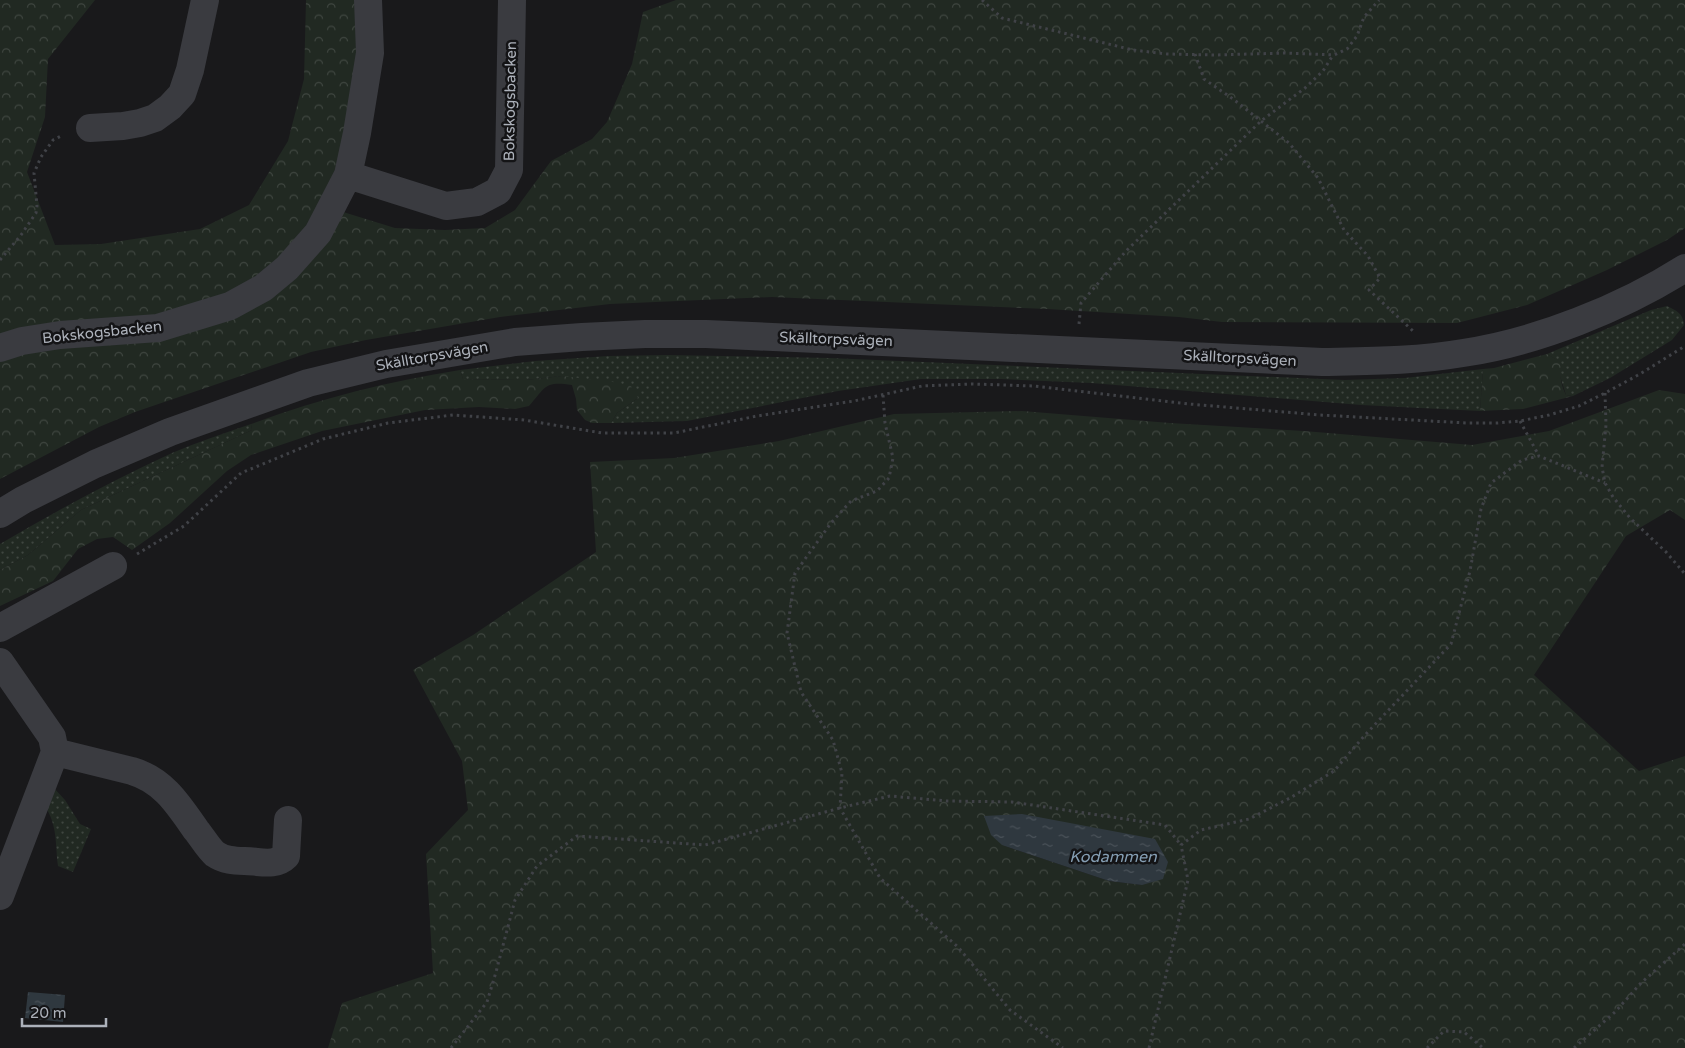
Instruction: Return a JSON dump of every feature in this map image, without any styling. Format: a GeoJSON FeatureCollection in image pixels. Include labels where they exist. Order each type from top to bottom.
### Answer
{"type":"FeatureCollection","features":[{"type":"Feature","properties":{"kind":"street"},"geometry":{"type":"LineString","coordinates":[[90,128],[123,126],[155,118],[170,107],[182,94],[190,70],[205,0]]}},
{"type":"Feature","properties":{"kind":"street","name":"Bokskogsbacken"},"geometry":{"type":"LineString","coordinates":[[0,348],[22,341],[60,335],[158,328],[230,306],[263,288],[287,268],[318,233],[348,175],[370,53],[368,0]]}},
{"type":"Feature","properties":{"kind":"street","name":"Bokskogsbacken"},"geometry":{"type":"LineString","coordinates":[[348,175],[446,206],[477,202],[498,191],[509,170],[512,0]]}},
{"type":"Feature","properties":{"kind":"street","name":"Skälltorpsvägen"},"geometry":{"type":"LineString","coordinates":[[0,514],[23,500],[95,464],[170,432],[308,383],[369,368],[480,347],[515,342],[582,337],[706,334],[1322,362],[1398,360],[1463,353],[1512,342],[1558,328],[1644,292],[1685,268]]}},
{"type":"Feature","properties":{"kind":"street"},"geometry":{"type":"LineString","coordinates":[[0,628],[113,566]]}},
{"type":"Feature","properties":{"kind":"street"},"geometry":{"type":"LineString","coordinates":[[0,662],[52,736],[55,752],[0,896]]}},
{"type":"Feature","properties":{"kind":"street"},"geometry":{"type":"LineString","coordinates":[[55,752],[132,771],[154,780],[164,789],[216,854],[232,861],[270,863],[284,858],[288,820]]}},
{"type":"Feature","properties":{"kind":"path"},"geometry":{"type":"LineString","coordinates":[[982,0],[1002,18],[1133,50],[1167,54],[1334,54],[1347,49],[1357,36],[1364,17],[1379,0]]}},
{"type":"Feature","properties":{"kind":"path"},"geometry":{"type":"LineString","coordinates":[[1195,54],[1204,79],[1289,143],[1318,178],[1344,230],[1368,256],[1380,278],[1369,290],[1414,332],[1420,358]]}},
{"type":"Feature","properties":{"kind":"path"},"geometry":{"type":"LineString","coordinates":[[1077,350],[1081,303],[1126,251],[1261,121],[1305,88],[1324,71],[1334,54]]}},
{"type":"Feature","properties":{"kind":"path"},"geometry":{"type":"LineString","coordinates":[[0,260],[21,236],[36,213],[34,173],[41,157],[53,140],[58,137],[90,128]]}},
{"type":"Feature","properties":{"kind":"path"},"geometry":{"type":"LineString","coordinates":[[113,566],[184,526],[241,473],[322,440],[388,423],[453,415],[524,420],[602,433],[674,433],[757,416],[854,401],[922,386],[973,384],[1025,386],[1189,404],[1320,415],[1467,423],[1520,421],[1550,415],[1605,394],[1685,346]]}},
{"type":"Feature","properties":{"kind":"path"},"geometry":{"type":"LineString","coordinates":[[1605,394],[1606,425],[1602,467],[1606,483],[1613,497],[1630,518],[1666,552],[1685,574]]}},
{"type":"Feature","properties":{"kind":"path"},"geometry":{"type":"LineString","coordinates":[[883,395],[893,458],[889,478],[877,491],[850,501],[831,523],[795,573],[787,633],[801,692],[833,740],[842,773],[840,808],[880,878],[958,947],[1010,1010],[1045,1037],[1063,1048]]}},
{"type":"Feature","properties":{"kind":"path"},"geometry":{"type":"LineString","coordinates":[[1520,421],[1539,456]]}},
{"type":"Feature","properties":{"kind":"path"},"geometry":{"type":"LineString","coordinates":[[1181,845],[1201,830],[1249,819],[1290,798],[1334,771],[1365,735],[1451,644],[1470,571],[1481,509],[1491,483],[1522,460],[1539,456],[1606,483]]}},
{"type":"Feature","properties":{"kind":"path"},"geometry":{"type":"LineString","coordinates":[[451,1048],[487,1002],[515,900],[536,866],[577,836],[705,845],[890,796],[947,801],[1012,802],[1165,825],[1181,845],[1188,880],[1149,1048]]}},
{"type":"Feature","properties":{"kind":"path"},"geometry":{"type":"LineString","coordinates":[[1574,1048],[1615,1012],[1641,983],[1685,944]]}},
{"type":"Feature","properties":{"kind":"path"},"geometry":{"type":"LineString","coordinates":[[1427,1048],[1444,1030],[1464,1032],[1483,1048]]}},
{"type":"Feature","properties":{"kind":"green space"},"geometry":{"type":"Polygon","coordinates":[[[0,0],[95,0],[48,59],[45,117],[27,172],[55,245],[101,244],[200,229],[249,205],[288,141],[304,79],[306,0],[357,0],[362,28],[347,130],[327,207],[395,228],[445,230],[485,228],[515,210],[551,161],[592,139],[607,122],[632,64],[643,12],[676,0],[1685,0],[1685,228],[1667,240],[1607,270],[1527,305],[1457,323],[1222,322],[1179,317],[1047,309],[772,297],[610,304],[500,317],[366,340],[311,352],[135,412],[99,427],[0,479],[0,0]]]}},
{"type":"Feature","properties":{"kind":"green space"},"geometry":{"type":"Polygon","coordinates":[[[1667,306],[1681,315],[1684,325],[1672,340],[1610,378],[1573,396],[1566,395],[1560,376],[1560,362],[1547,354],[1651,310],[1667,306]]]}},
{"type":"Feature","properties":{"kind":"green space"},"geometry":{"type":"Polygon","coordinates":[[[1547,354],[1561,362],[1561,375],[1566,395],[1573,396],[1523,409],[1480,411],[1483,369],[1494,368],[1547,354]]]}},
{"type":"Feature","properties":{"kind":"green space"},"geometry":{"type":"Polygon","coordinates":[[[667,355],[829,358],[1345,380],[1405,378],[1483,369],[1480,411],[1361,405],[1091,383],[1001,379],[921,379],[838,391],[687,421],[611,423],[617,413],[638,398],[562,376],[526,380],[463,379],[460,370],[535,361],[608,356],[667,355]]]}},
{"type":"Feature","properties":{"kind":"green space"},"geometry":{"type":"Polygon","coordinates":[[[460,370],[463,379],[526,380],[562,376],[613,382],[631,386],[638,398],[617,413],[611,423],[592,423],[585,420],[577,410],[572,385],[556,384],[546,387],[529,406],[515,409],[479,407],[425,410],[322,431],[251,455],[227,471],[170,523],[132,550],[113,537],[97,539],[78,549],[53,581],[0,606],[0,570],[28,555],[81,510],[252,430],[251,424],[354,392],[460,370]]]}},
{"type":"Feature","properties":{"kind":"green space"},"geometry":{"type":"Polygon","coordinates":[[[1659,390],[1685,394],[1685,520],[1670,510],[1626,536],[1534,675],[1639,771],[1685,756],[1685,1048],[328,1048],[342,1003],[433,973],[426,854],[468,810],[462,761],[413,670],[473,635],[596,552],[590,462],[674,458],[779,441],[894,414],[1022,411],[1472,445],[1549,431],[1659,390]],[[1002,845],[1109,881],[1142,885],[1002,845]]]}},
{"type":"Feature","properties":{"kind":"green space"},"geometry":{"type":"Polygon","coordinates":[[[251,424],[252,430],[81,510],[28,555],[0,570],[0,544],[85,496],[150,463],[192,445],[251,424]]]}},
{"type":"Feature","properties":{"kind":"green space"},"geometry":{"type":"Polygon","coordinates":[[[53,787],[65,800],[80,824],[91,829],[73,872],[58,866],[54,828],[45,806],[53,787]]]}},
{"type":"Feature","properties":{"kind":"water","name":"Kodammen"},"geometry":{"type":"Polygon","coordinates":[[[1022,814],[1155,839],[1168,862],[1163,879],[1142,885],[1109,881],[1002,845],[991,835],[984,816],[1022,814]]]}},
{"type":"Feature","properties":{"kind":"water"},"geometry":{"type":"Polygon","coordinates":[[[28,992],[65,995],[63,1022],[25,1018],[28,992]]]}}]}
